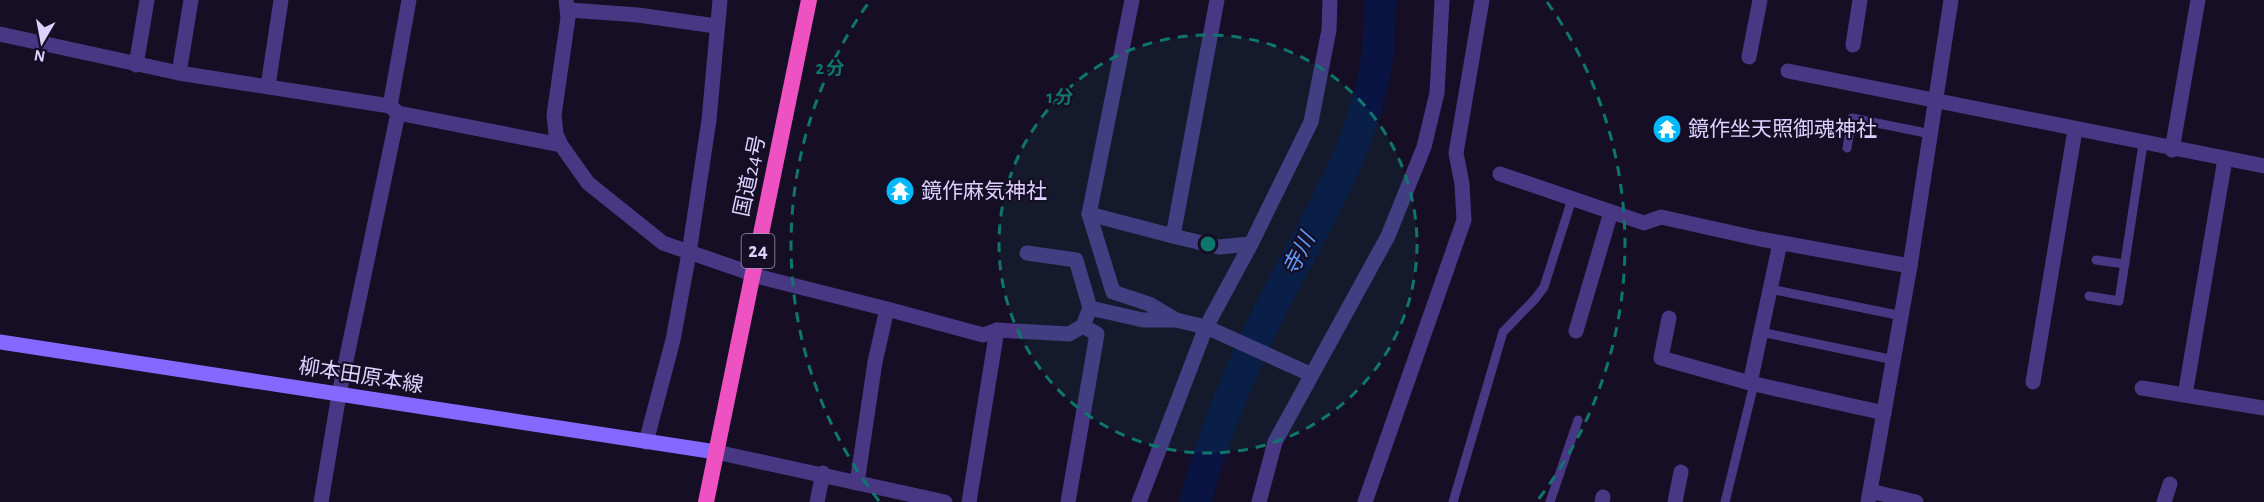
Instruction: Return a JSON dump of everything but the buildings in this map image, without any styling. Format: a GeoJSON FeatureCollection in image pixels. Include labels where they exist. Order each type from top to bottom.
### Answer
{"type":"FeatureCollection","features":[{"type":"Feature","properties":{"kind":"highway","name":"国道24号"},"geometry":{"type":"LineString","coordinates":[[706,502],[809,0]]}},
{"type":"Feature","properties":{"kind":"main road","name":"柳本田原本線"},"geometry":{"type":"LineString","coordinates":[[0,342],[716,452]]}},
{"type":"Feature","properties":{"kind":"street"},"geometry":{"type":"LineString","coordinates":[[136,65],[147,0]]}},
{"type":"Feature","properties":{"kind":"street"},"geometry":{"type":"LineString","coordinates":[[179,73],[191,0]]}},
{"type":"Feature","properties":{"kind":"street"},"geometry":{"type":"LineString","coordinates":[[268,86],[281,0]]}},
{"type":"Feature","properties":{"kind":"street"},"geometry":{"type":"LineString","coordinates":[[321,502],[339,394],[394,109],[409,0]]}},
{"type":"Feature","properties":{"kind":"street"},"geometry":{"type":"LineString","coordinates":[[646,442],[673,340],[689,253],[709,120],[720,0]]}},
{"type":"Feature","properties":{"kind":"street"},"geometry":{"type":"LineString","coordinates":[[1132,0],[1089,214],[1113,292],[1149,304],[1176,320]]}},
{"type":"Feature","properties":{"kind":"street"},"geometry":{"type":"LineString","coordinates":[[1173,236],[1217,0]]}},
{"type":"Feature","properties":{"kind":"street"},"geometry":{"type":"LineString","coordinates":[[1139,502],[1209,329],[1311,122],[1329,30],[1330,0]]}},
{"type":"Feature","properties":{"kind":"street"},"geometry":{"type":"LineString","coordinates":[[1258,502],[1275,442],[1308,373],[1388,236],[1424,147],[1437,93],[1442,0]]}},
{"type":"Feature","properties":{"kind":"street"},"geometry":{"type":"LineString","coordinates":[[1365,502],[1464,220],[1462,184],[1455,153],[1482,0]]}},
{"type":"Feature","properties":{"kind":"street"},"geometry":{"type":"LineString","coordinates":[[1749,57],[1760,0]]}},
{"type":"Feature","properties":{"kind":"street"},"geometry":{"type":"LineString","coordinates":[[1853,45],[1860,0]]}},
{"type":"Feature","properties":{"kind":"street"},"geometry":{"type":"LineString","coordinates":[[1917,502],[1869,496],[1902,316],[1951,0]]}},
{"type":"Feature","properties":{"kind":"street"},"geometry":{"type":"LineString","coordinates":[[2172,150],[2198,0]]}},
{"type":"Feature","properties":{"kind":"street"},"geometry":{"type":"LineString","coordinates":[[716,26],[567,5],[554,115],[556,134],[561,145],[588,183],[663,243],[753,273],[983,335],[997,330],[1070,334],[1083,326],[1090,308],[1076,260],[1027,253]]}},
{"type":"Feature","properties":{"kind":"street"},"geometry":{"type":"LineString","coordinates":[[0,34],[136,65],[394,109],[561,145]]}},
{"type":"Feature","properties":{"kind":"street"},"geometry":{"type":"LineString","coordinates":[[1788,71],[1917,95],[1936,102],[2172,150],[2264,166]]}},
{"type":"Feature","properties":{"kind":"street"},"geometry":{"type":"LineString","coordinates":[[2033,382],[2075,130]]}},
{"type":"Feature","properties":{"kind":"street"},"geometry":{"type":"LineString","coordinates":[[2185,395],[2225,159]]}},
{"type":"Feature","properties":{"kind":"street"},"geometry":{"type":"LineString","coordinates":[[1500,174],[1644,223],[1661,217],[1780,243],[1910,266]]}},
{"type":"Feature","properties":{"kind":"street"},"geometry":{"type":"LineString","coordinates":[[1576,331],[1611,212]]}},
{"type":"Feature","properties":{"kind":"street"},"geometry":{"type":"LineString","coordinates":[[1089,214],[1219,246],[1251,244]]}},
{"type":"Feature","properties":{"kind":"street"},"geometry":{"type":"LineString","coordinates":[[1752,383],[1780,243]]}},
{"type":"Feature","properties":{"kind":"street"},"geometry":{"type":"LineString","coordinates":[[1090,308],[1143,320],[1176,320],[1209,329],[1308,373]]}},
{"type":"Feature","properties":{"kind":"street"},"geometry":{"type":"LineString","coordinates":[[857,483],[875,362],[887,309]]}},
{"type":"Feature","properties":{"kind":"street"},"geometry":{"type":"LineString","coordinates":[[1669,318],[1661,358],[1752,383],[1884,413]]}},
{"type":"Feature","properties":{"kind":"street"},"geometry":{"type":"LineString","coordinates":[[1068,502],[1097,334],[1083,326]]}},
{"type":"Feature","properties":{"kind":"street"},"geometry":{"type":"LineString","coordinates":[[969,502],[997,330]]}},
{"type":"Feature","properties":{"kind":"street"},"geometry":{"type":"LineString","coordinates":[[2142,388],[2264,408]]}},
{"type":"Feature","properties":{"kind":"street"},"geometry":{"type":"LineString","coordinates":[[716,452],[823,473],[857,483],[945,502]]}},
{"type":"Feature","properties":{"kind":"street"},"geometry":{"type":"LineString","coordinates":[[1675,502],[1682,472]]}},
{"type":"Feature","properties":{"kind":"street"},"geometry":{"type":"LineString","coordinates":[[817,502],[823,473]]}},
{"type":"Feature","properties":{"kind":"street"},"geometry":{"type":"LineString","coordinates":[[2164,502],[2170,484]]}},
{"type":"Feature","properties":{"kind":"lane"},"geometry":{"type":"LineString","coordinates":[[1847,148],[1852,118],[1931,134]]}},
{"type":"Feature","properties":{"kind":"lane"},"geometry":{"type":"LineString","coordinates":[[2089,296],[2119,301],[2143,144]]}},
{"type":"Feature","properties":{"kind":"lane"},"geometry":{"type":"LineString","coordinates":[[1454,502],[1503,332],[1544,287],[1572,199]]}},
{"type":"Feature","properties":{"kind":"lane"},"geometry":{"type":"LineString","coordinates":[[2096,260],[2125,264]]}},
{"type":"Feature","properties":{"kind":"lane"},"geometry":{"type":"LineString","coordinates":[[1770,289],[1902,316]]}},
{"type":"Feature","properties":{"kind":"lane"},"geometry":{"type":"LineString","coordinates":[[1761,332],[1894,360]]}},
{"type":"Feature","properties":{"kind":"lane"},"geometry":{"type":"LineString","coordinates":[[1725,502],[1752,383]]}},
{"type":"Feature","properties":{"kind":"lane"},"geometry":{"type":"LineString","coordinates":[[1550,502],[1578,420]]}},
{"type":"Feature","properties":{"kind":"waterway","name":"寺川"},"geometry":{"type":"LineString","coordinates":[[1195,502],[1216,437],[1241,372],[1276,298],[1329,199],[1358,131],[1377,59],[1380,0]]}},
{"type":"Feature","properties":{"kind":"place","name":"鏡作坐天照御魂神社"},"geometry":{"type":"Point","coordinates":[1667,129]}},
{"type":"Feature","properties":{"kind":"place","name":"鏡作麻気神社"},"geometry":{"type":"Point","coordinates":[900,191]}}]}
